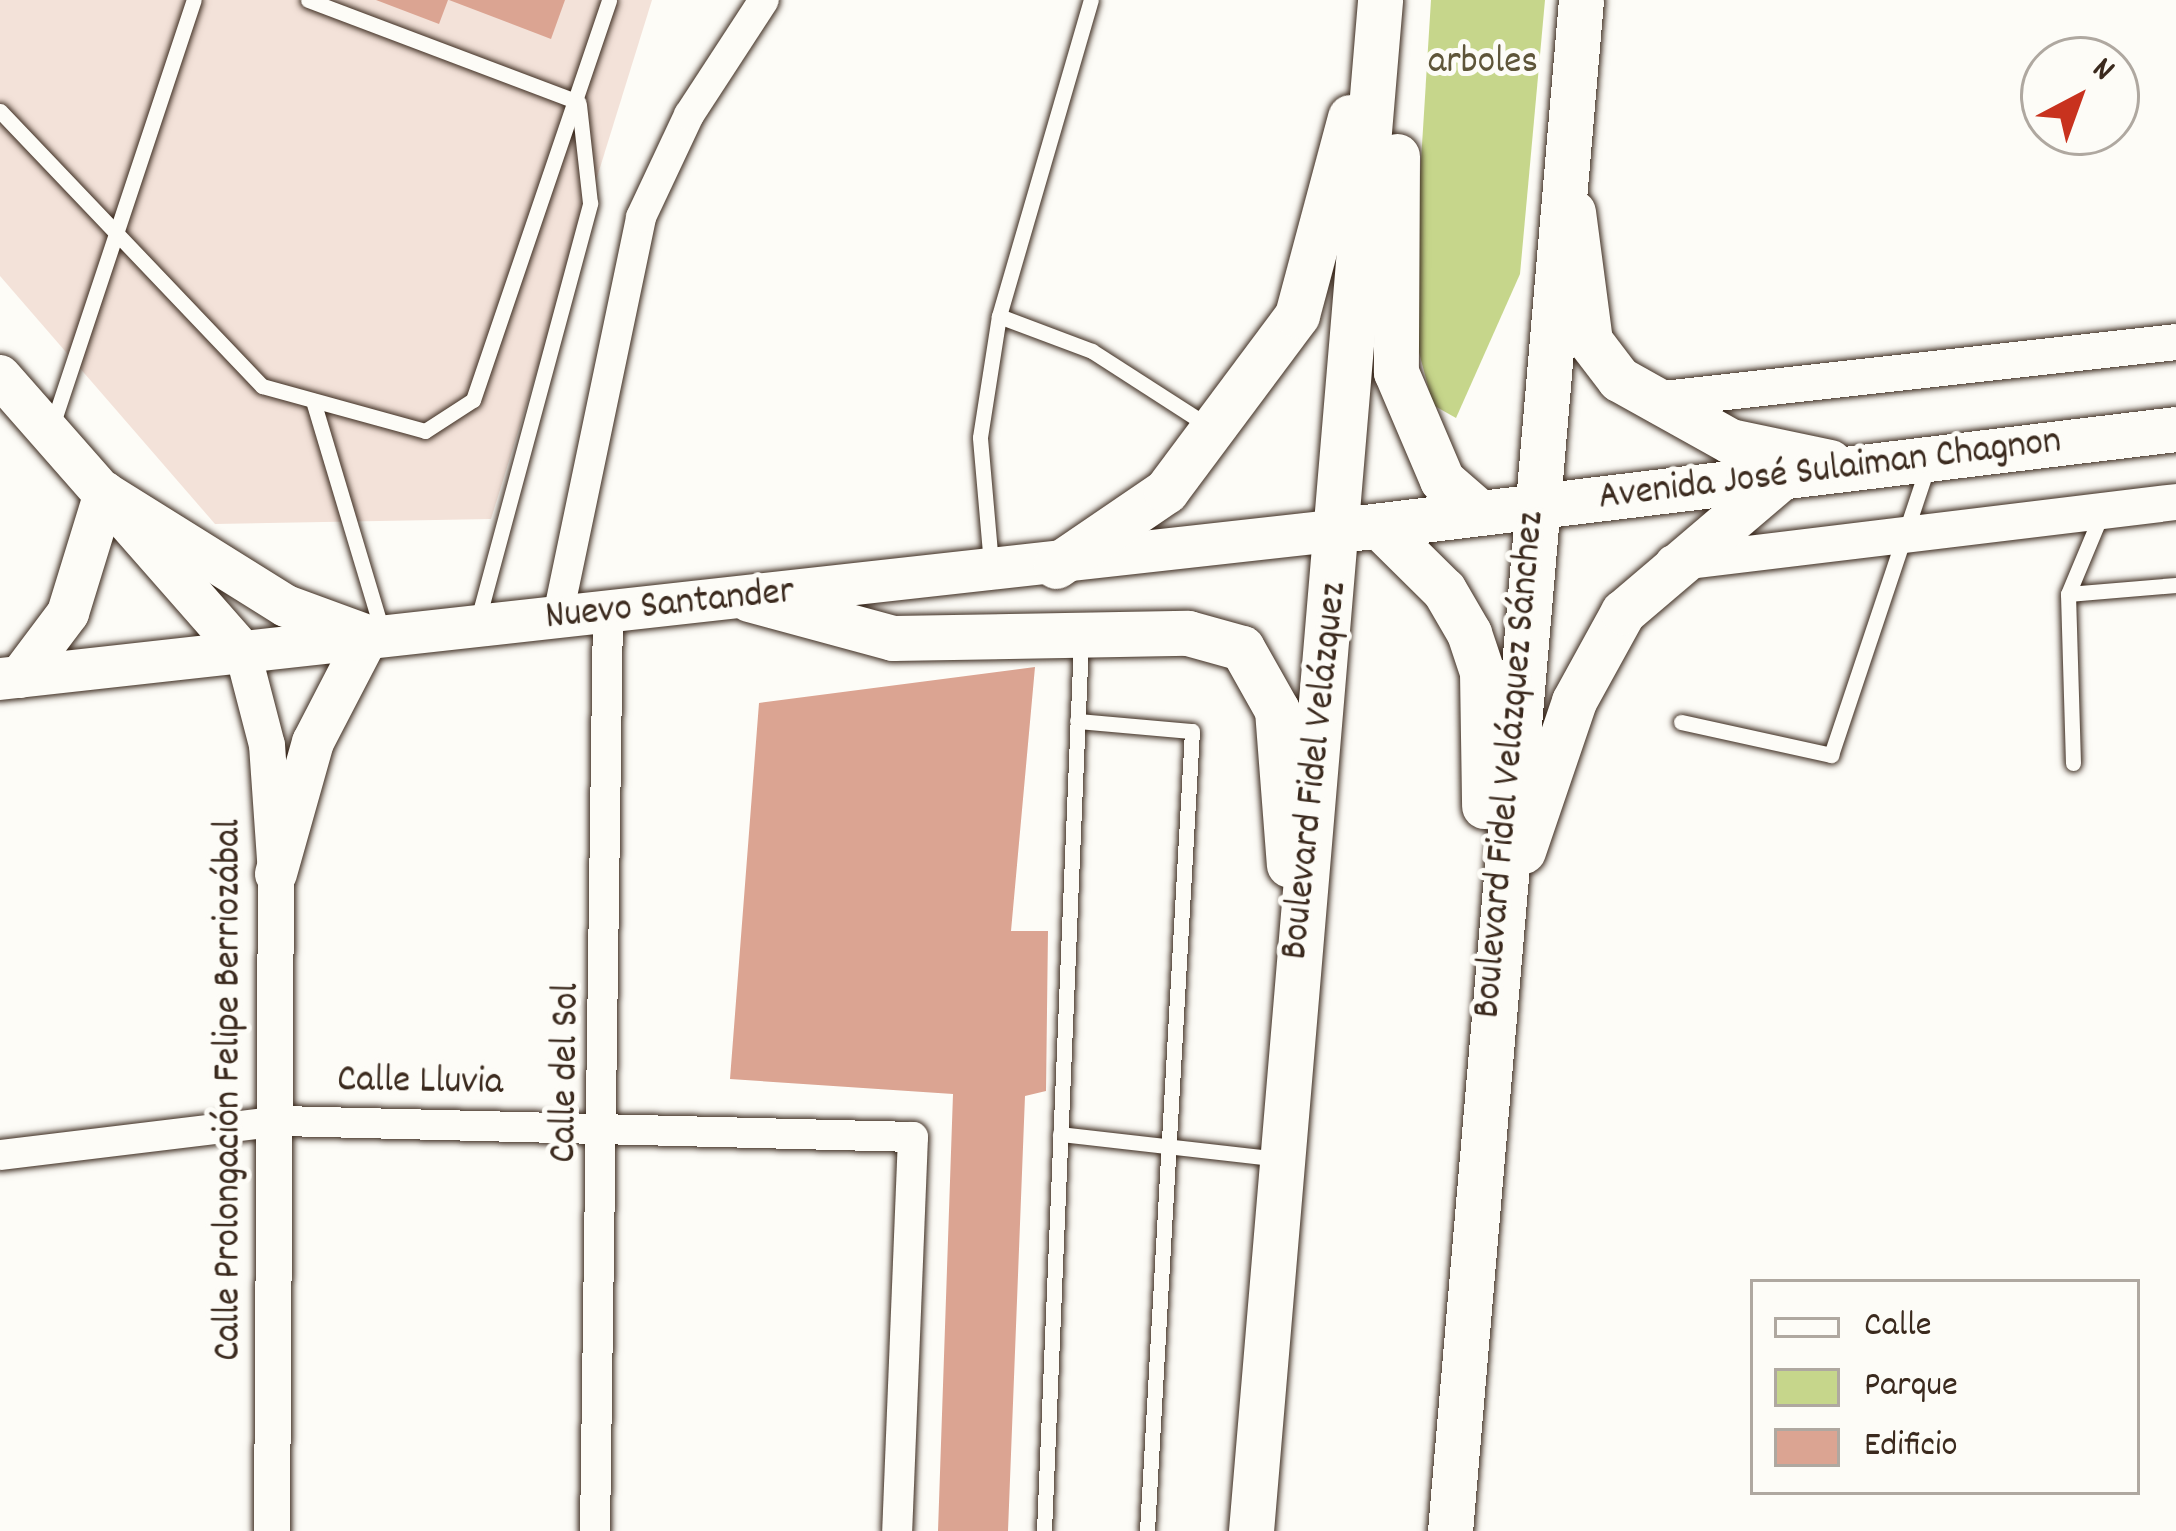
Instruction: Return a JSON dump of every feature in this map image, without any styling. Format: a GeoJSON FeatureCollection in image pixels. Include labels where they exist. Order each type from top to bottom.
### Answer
{"type":"FeatureCollection","features":[{"type":"Feature","properties":{"kind":"main road","name":"Boulevard Fidel Velázquez Sánchez"},"geometry":{"type":"LineString","coordinates":[[1450,1531],[1562,161],[1581,0]]}},
{"type":"Feature","properties":{"kind":"main road"},"geometry":{"type":"LineString","coordinates":[[1056,566],[1166,491],[1217,433],[1298,315],[1380,5]]}},
{"type":"Feature","properties":{"kind":"main road"},"geometry":{"type":"LineString","coordinates":[[1380,5],[1397,152],[1396,372],[1442,481],[1480,514]]}},
{"type":"Feature","properties":{"kind":"main road","name":"Boulevard Fidel Velázquez"},"geometry":{"type":"LineString","coordinates":[[1251,1531],[1297,971],[1360,528],[1380,5]]}},
{"type":"Feature","properties":{"kind":"main road"},"geometry":{"type":"LineString","coordinates":[[1562,161],[1590,341],[1646,400],[1730,441],[1868,470]]}},
{"type":"Feature","properties":{"kind":"main road"},"geometry":{"type":"LineString","coordinates":[[0,376],[243,653]]}},
{"type":"Feature","properties":{"kind":"main road","name":"Avenida José Sulaiman Chagnon"},"geometry":{"type":"LineString","coordinates":[[1360,528],[1868,470],[2176,429]]}},
{"type":"Feature","properties":{"kind":"main road"},"geometry":{"type":"LineString","coordinates":[[1497,934],[1574,701],[1623,612],[1669,564],[1779,480]]}},
{"type":"Feature","properties":{"kind":"main road"},"geometry":{"type":"LineString","coordinates":[[105,493],[286,606],[376,635],[313,742],[276,874]]}},
{"type":"Feature","properties":{"kind":"main road"},"geometry":{"type":"LineString","coordinates":[[10,678],[68,613],[105,493]]}},
{"type":"Feature","properties":{"kind":"main road","name":"Nuevo Santander"},"geometry":{"type":"LineString","coordinates":[[10,678],[376,635],[1056,566],[1360,528]]}},
{"type":"Feature","properties":{"kind":"main road"},"geometry":{"type":"LineString","coordinates":[[1360,528],[1444,590],[1483,672],[1497,934]]}},
{"type":"Feature","properties":{"kind":"main road"},"geometry":{"type":"LineString","coordinates":[[749,599],[893,638],[1081,633],[1215,636],[1265,674],[1297,971]]}},
{"type":"Feature","properties":{"kind":"street"},"geometry":{"type":"LineString","coordinates":[[557,620],[641,218],[688,115],[764,0]]}},
{"type":"Feature","properties":{"kind":"street"},"geometry":{"type":"LineString","coordinates":[[1646,400],[2176,342]]}},
{"type":"Feature","properties":{"kind":"street"},"geometry":{"type":"LineString","coordinates":[[1669,564],[2176,502]]}},
{"type":"Feature","properties":{"kind":"street","name":"Calle del Sol"},"geometry":{"type":"LineString","coordinates":[[595,1531],[607,1126],[608,614]]}},
{"type":"Feature","properties":{"kind":"street","name":"Calle Prolongación Felipe Berriozábal"},"geometry":{"type":"LineString","coordinates":[[243,653],[267,745],[276,874],[282,1121],[272,1531]]}},
{"type":"Feature","properties":{"kind":"street","name":"Calle Lluvia"},"geometry":{"type":"LineString","coordinates":[[0,1155],[282,1121],[913,1137],[897,1531]]}},
{"type":"Feature","properties":{"kind":"lane"},"geometry":{"type":"LineString","coordinates":[[50,431],[112,233],[194,0]]}},
{"type":"Feature","properties":{"kind":"lane"},"geometry":{"type":"LineString","coordinates":[[308,0],[578,102]]}},
{"type":"Feature","properties":{"kind":"lane"},"geometry":{"type":"LineString","coordinates":[[0,111],[262,386],[425,431],[473,400],[609,0]]}},
{"type":"Feature","properties":{"kind":"lane"},"geometry":{"type":"LineString","coordinates":[[992,573],[980,437],[999,316],[1091,0]]}},
{"type":"Feature","properties":{"kind":"lane"},"geometry":{"type":"LineString","coordinates":[[476,627],[590,203],[578,102]]}},
{"type":"Feature","properties":{"kind":"lane"},"geometry":{"type":"LineString","coordinates":[[999,316],[1161,388],[1217,433]]}},
{"type":"Feature","properties":{"kind":"lane"},"geometry":{"type":"LineString","coordinates":[[314,404],[376,635]]}},
{"type":"Feature","properties":{"kind":"lane"},"geometry":{"type":"LineString","coordinates":[[1681,722],[1831,755],[1929,462]]}},
{"type":"Feature","properties":{"kind":"lane"},"geometry":{"type":"LineString","coordinates":[[2073,763],[2068,594],[2102,511]]}},
{"type":"Feature","properties":{"kind":"lane"},"geometry":{"type":"LineString","coordinates":[[2068,594],[2176,585]]}},
{"type":"Feature","properties":{"kind":"lane"},"geometry":{"type":"LineString","coordinates":[[1044,1531],[1081,633]]}},
{"type":"Feature","properties":{"kind":"lane"},"geometry":{"type":"LineString","coordinates":[[1077,721],[1192,731],[1147,1531]]}},
{"type":"Feature","properties":{"kind":"lane"},"geometry":{"type":"LineString","coordinates":[[1060,1134],[1282,1160]]}},
{"type":"Feature","properties":{"kind":"shaded area"},"geometry":{"type":"Polygon","coordinates":[[[0,0],[652,0],[491,519],[215,524],[0,276],[0,0]]]}},
{"type":"Feature","properties":{"kind":"green space","name":"arboles"},"geometry":{"type":"Polygon","coordinates":[[[1431,0],[1545,0],[1520,274],[1456,418],[1433,405],[1411,322],[1431,0]]]}},
{"type":"Feature","properties":{"kind":"building"},"geometry":{"type":"Polygon","coordinates":[[[376,0],[448,0],[439,24],[376,0]]]}},
{"type":"Feature","properties":{"kind":"building"},"geometry":{"type":"Polygon","coordinates":[[[449,0],[565,0],[551,39],[449,0]]]}},
{"type":"Feature","properties":{"kind":"building"},"geometry":{"type":"Polygon","coordinates":[[[1035,667],[1011,931],[1048,931],[1046,1091],[1025,1096],[1008,1531],[938,1531],[953,1094],[730,1079],[759,703],[1035,667]]]}}]}
